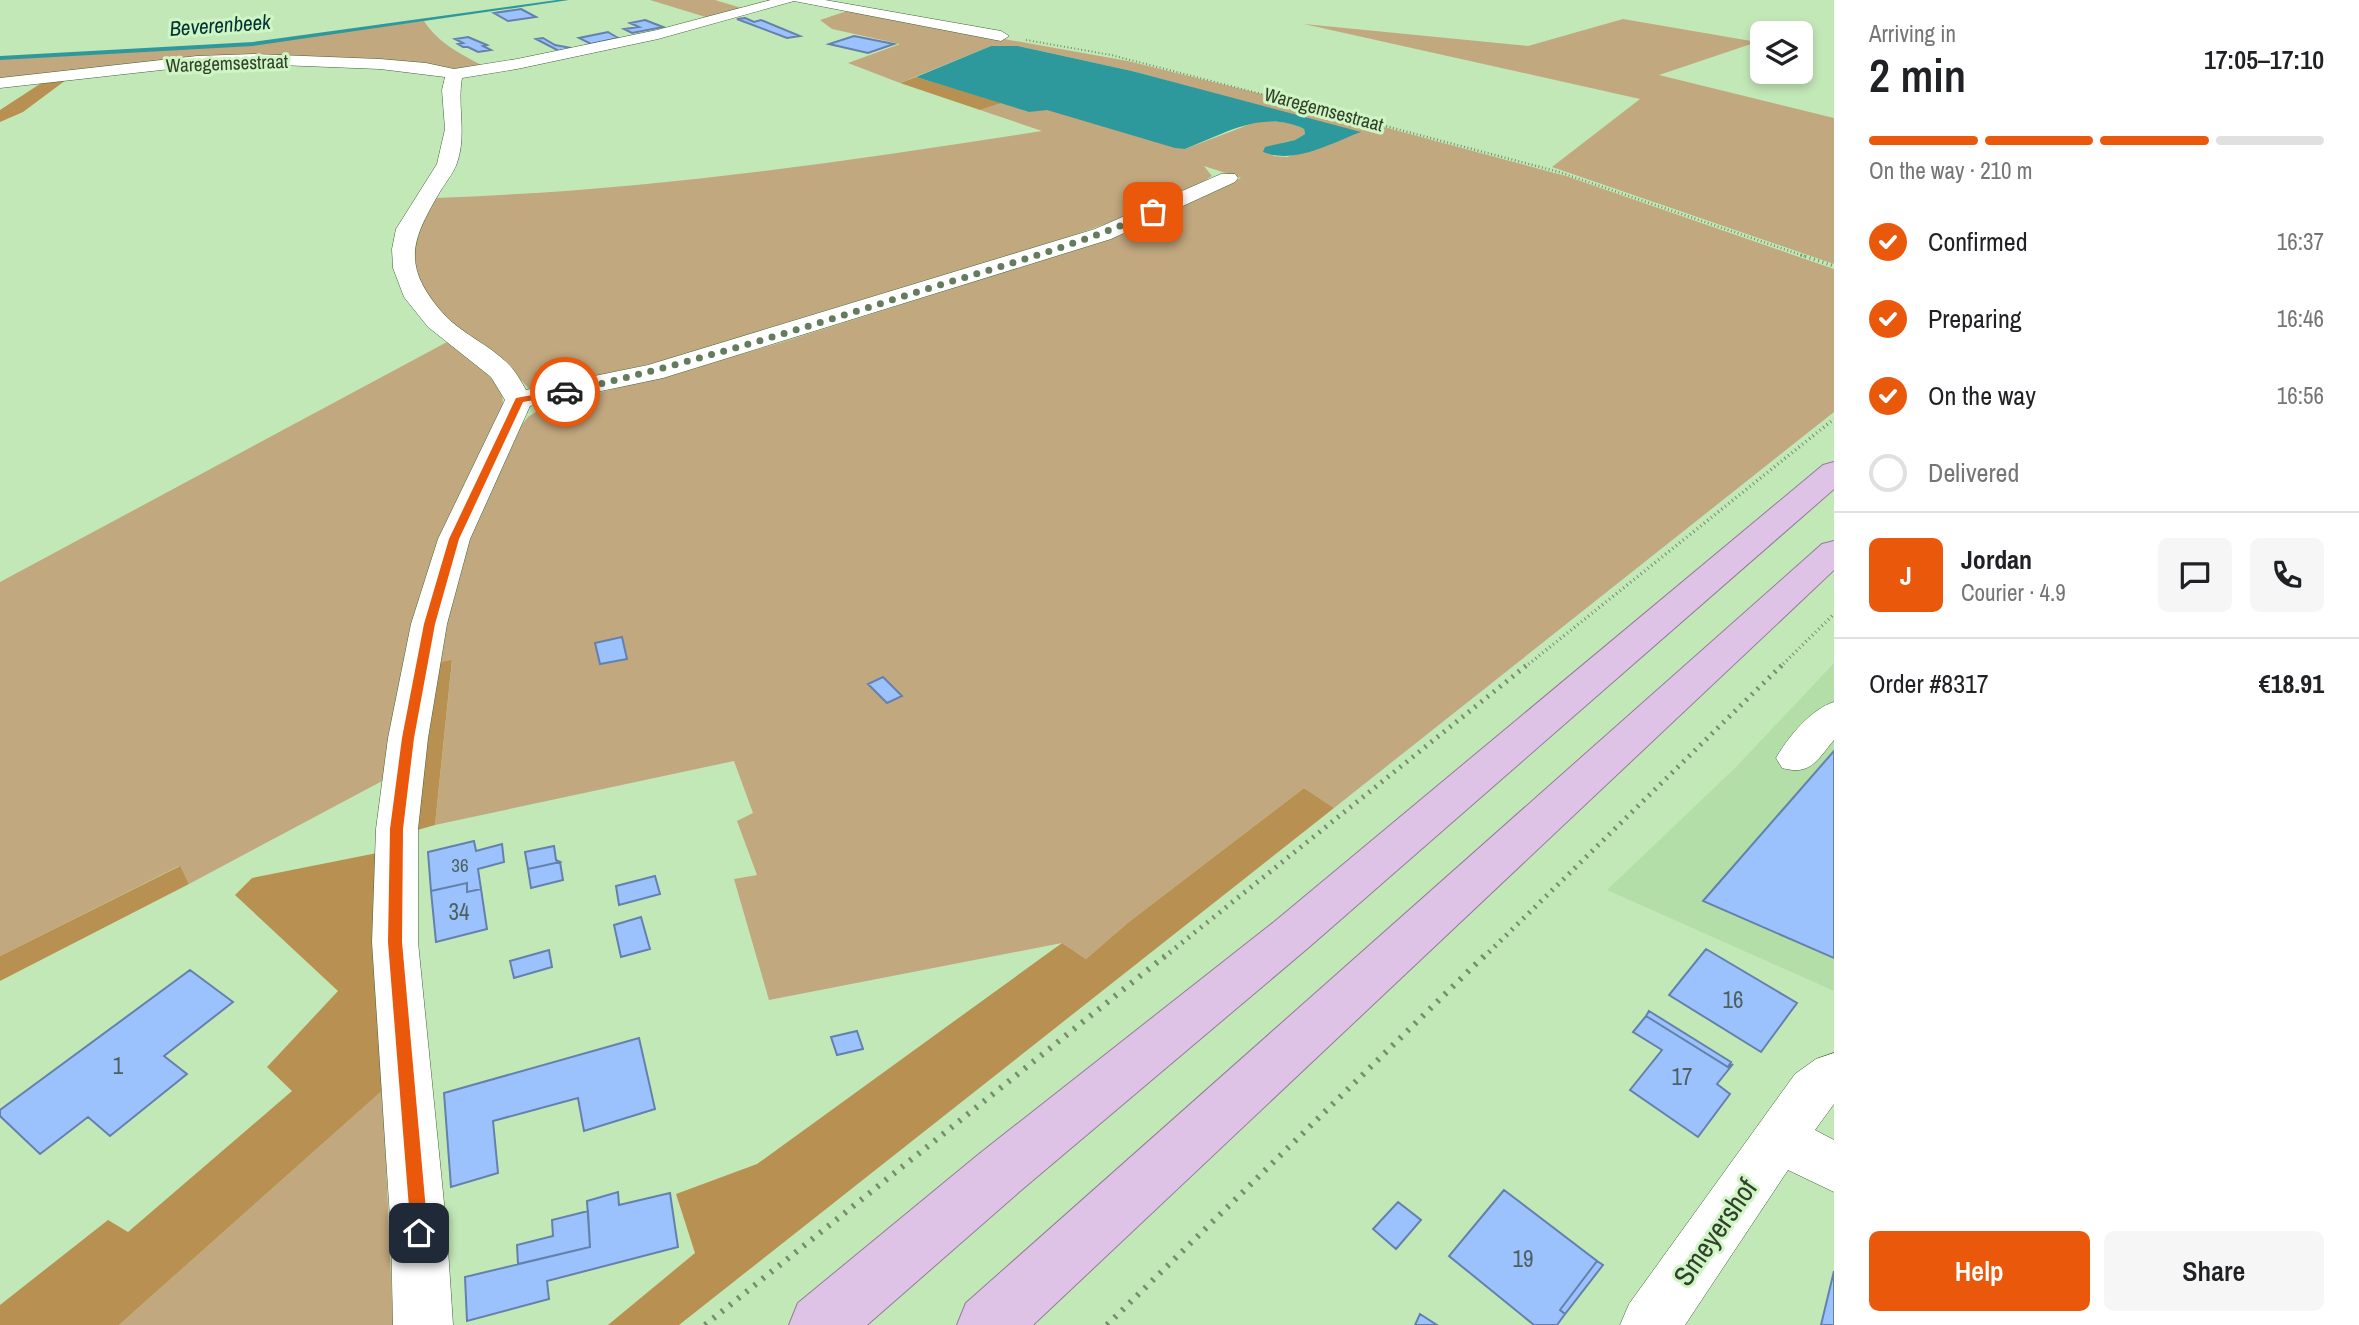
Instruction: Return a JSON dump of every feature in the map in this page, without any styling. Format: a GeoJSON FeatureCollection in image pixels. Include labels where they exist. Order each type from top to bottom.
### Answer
{"type":"FeatureCollection","features":[{"type":"Feature","properties":{"kind":"main road"},"geometry":{"type":"LineString","coordinates":[[820,1325],[1010,1164],[1291,935],[1834,472]]}},
{"type":"Feature","properties":{"kind":"main road"},"geometry":{"type":"LineString","coordinates":[[988,1325],[1834,551]]}},
{"type":"Feature","properties":{"kind":"street","name":"Waregemsestraat"},"geometry":{"type":"LineString","coordinates":[[0,83],[171,64],[243,60],[380,64],[426,68],[454,74],[517,64],[658,34],[788,0]]}},
{"type":"Feature","properties":{"kind":"street"},"geometry":{"type":"LineString","coordinates":[[801,0],[1001,36]]}},
{"type":"Feature","properties":{"kind":"street"},"geometry":{"type":"LineString","coordinates":[[454,74],[451,90],[454,129],[447,164],[407,229],[403,248],[405,268],[416,297],[437,321],[501,372],[519,400]]}},
{"type":"Feature","properties":{"kind":"street"},"geometry":{"type":"LineString","coordinates":[[519,400],[653,372],[1103,234],[1228,178]]}},
{"type":"Feature","properties":{"kind":"street"},"geometry":{"type":"LineString","coordinates":[[423,1325],[419,1233],[395,942],[397,829],[408,738],[429,624],[450,551],[519,400]]}},
{"type":"Feature","properties":{"kind":"street"},"geometry":{"type":"LineString","coordinates":[[1796,758],[1834,715]]}},
{"type":"Feature","properties":{"kind":"street","name":"Smeyershof"},"geometry":{"type":"LineString","coordinates":[[1650,1325],[1813,1090],[1834,1074]]}},
{"type":"Feature","properties":{"kind":"street"},"geometry":{"type":"LineString","coordinates":[[1780,1139],[1834,1167]]}},
{"type":"Feature","properties":{"kind":"path","name":"Waregemsestraat"},"geometry":{"type":"LineString","coordinates":[[1001,36],[1111,55],[1559,172],[1834,266]]}},
{"type":"Feature","properties":{"kind":"path"},"geometry":{"type":"LineString","coordinates":[[705,1325],[1834,419]]}},
{"type":"Feature","properties":{"kind":"path"},"geometry":{"type":"LineString","coordinates":[[1107,1325],[1834,614]]}},
{"type":"Feature","properties":{"kind":"shaded area"},"geometry":{"type":"Polygon","coordinates":[[[650,0],[715,0],[745,9],[712,19],[650,0]]]}},
{"type":"Feature","properties":{"kind":"shaded area"},"geometry":{"type":"Polygon","coordinates":[[[847,11],[1128,61],[1261,94],[1566,176],[1834,269],[1834,412],[1334,808],[1304,788],[1130,921],[1086,959],[1062,943],[769,1000],[734,879],[757,875],[737,821],[753,813],[734,761],[435,825],[452,661],[430,664],[454,557],[509,440],[528,417],[540,409],[773,345],[1034,263],[1115,235],[1241,178],[1204,166],[1212,176],[1201,183],[1111,222],[993,264],[664,361],[530,390],[509,367],[442,316],[417,277],[413,239],[435,198],[588,189],[739,174],[1042,131],[980,110],[1002,103],[1029,112],[1046,109],[1185,149],[1261,120],[1291,123],[1304,129],[1305,134],[1295,140],[1281,143],[1273,156],[1287,157],[1359,133],[1132,71],[1018,46],[991,46],[900,83],[848,63],[900,44],[832,29],[820,20],[847,11]]]}},
{"type":"Feature","properties":{"kind":"shaded area"},"geometry":{"type":"Polygon","coordinates":[[[1623,19],[1750,41],[1750,44],[1659,75],[1834,118],[1834,264],[1552,167],[1640,99],[1304,24],[1528,46],[1623,19]]]}},
{"type":"Feature","properties":{"kind":"shaded area"},"geometry":{"type":"Polygon","coordinates":[[[424,21],[444,42],[485,67],[459,69],[271,58],[0,82],[0,59],[231,46],[424,21]]]}},
{"type":"Feature","properties":{"kind":"shaded area"},"geometry":{"type":"Polygon","coordinates":[[[70,77],[23,112],[0,122],[0,110],[46,80],[70,77]]]}},
{"type":"Feature","properties":{"kind":"shaded area"},"geometry":{"type":"Polygon","coordinates":[[[916,77],[1002,103],[980,110],[900,83],[916,77]]]}},
{"type":"Feature","properties":{"kind":"shaded area"},"geometry":{"type":"Polygon","coordinates":[[[447,342],[472,358],[502,390],[503,406],[489,440],[454,506],[420,594],[386,779],[189,884],[179,866],[0,956],[0,582],[447,342]]]}},
{"type":"Feature","properties":{"kind":"shaded area"},"geometry":{"type":"Polygon","coordinates":[[[452,660],[435,825],[407,833],[430,664],[452,660]]]}},
{"type":"Feature","properties":{"kind":"shaded area"},"geometry":{"type":"Polygon","coordinates":[[[1834,663],[1834,991],[1607,890],[1736,767],[1834,663]]]}},
{"type":"Feature","properties":{"kind":"shaded area"},"geometry":{"type":"Polygon","coordinates":[[[1304,788],[1334,808],[679,1325],[608,1325],[695,1253],[676,1194],[757,1164],[1062,943],[1086,959],[1130,921],[1304,788]]]}},
{"type":"Feature","properties":{"kind":"shaded area"},"geometry":{"type":"Polygon","coordinates":[[[377,853],[383,1090],[119,1325],[0,1325],[0,1305],[108,1220],[128,1232],[292,1091],[267,1067],[338,991],[235,895],[252,878],[377,853]]]}},
{"type":"Feature","properties":{"kind":"shaded area"},"geometry":{"type":"Polygon","coordinates":[[[180,866],[189,884],[0,981],[0,956],[180,866]]]}},
{"type":"Feature","properties":{"kind":"shaded area"},"geometry":{"type":"Polygon","coordinates":[[[383,1090],[393,1325],[119,1325],[383,1090]]]}},
{"type":"Feature","properties":{"kind":"water"},"geometry":{"type":"Polygon","coordinates":[[[991,46],[1018,46],[1132,71],[1361,132],[1312,151],[1287,156],[1275,155],[1263,152],[1265,147],[1295,140],[1305,134],[1304,129],[1274,122],[1259,123],[1229,131],[1185,149],[1175,148],[1047,110],[1029,112],[916,77],[991,46]]]}},
{"type":"Feature","properties":{"kind":"building"},"geometry":{"type":"Polygon","coordinates":[[[521,9],[536,17],[508,21],[494,13],[521,9]]]}},
{"type":"Feature","properties":{"kind":"building"},"geometry":{"type":"Polygon","coordinates":[[[745,18],[754,22],[761,20],[800,36],[787,38],[737,19],[745,18]]]}},
{"type":"Feature","properties":{"kind":"building"},"geometry":{"type":"Polygon","coordinates":[[[645,20],[663,27],[632,33],[624,29],[639,27],[630,23],[645,20]]]}},
{"type":"Feature","properties":{"kind":"building"},"geometry":{"type":"Polygon","coordinates":[[[608,32],[618,38],[591,44],[579,38],[608,32]]]}},
{"type":"Feature","properties":{"kind":"building"},"geometry":{"type":"Polygon","coordinates":[[[854,36],[894,44],[868,53],[829,44],[854,36]]]}},
{"type":"Feature","properties":{"kind":"building"},"geometry":{"type":"Polygon","coordinates":[[[468,37],[487,45],[483,46],[491,50],[478,52],[463,47],[458,44],[463,43],[455,39],[468,37]]]}},
{"type":"Feature","properties":{"kind":"building"},"geometry":{"type":"Polygon","coordinates":[[[543,38],[555,45],[571,48],[559,51],[536,39],[543,38]]]}},
{"type":"Feature","properties":{"kind":"building"},"geometry":{"type":"Polygon","coordinates":[[[622,637],[627,659],[600,664],[595,643],[622,637]]]}},
{"type":"Feature","properties":{"kind":"building"},"geometry":{"type":"Polygon","coordinates":[[[883,677],[902,696],[887,703],[868,684],[883,677]]]}},
{"type":"Feature","properties":{"kind":"building"},"geometry":{"type":"Polygon","coordinates":[[[1834,751],[1834,958],[1703,901],[1834,751]]]}},
{"type":"Feature","properties":{"kind":"building"},"geometry":{"type":"Polygon","coordinates":[[[474,841],[476,851],[502,844],[504,862],[478,869],[481,889],[467,892],[467,883],[431,891],[428,852],[474,841]]]}},
{"type":"Feature","properties":{"kind":"building"},"geometry":{"type":"Polygon","coordinates":[[[554,846],[556,860],[560,862],[528,869],[525,852],[554,846]]]}},
{"type":"Feature","properties":{"kind":"building"},"geometry":{"type":"Polygon","coordinates":[[[560,862],[563,880],[531,888],[528,869],[560,862]]]}},
{"type":"Feature","properties":{"kind":"building"},"geometry":{"type":"Polygon","coordinates":[[[655,876],[660,894],[619,905],[616,886],[655,876]]]}},
{"type":"Feature","properties":{"kind":"building"},"geometry":{"type":"Polygon","coordinates":[[[467,883],[467,892],[481,889],[487,929],[436,942],[431,891],[467,883]]]}},
{"type":"Feature","properties":{"kind":"building"},"geometry":{"type":"Polygon","coordinates":[[[641,917],[650,949],[621,957],[614,925],[641,917]]]}},
{"type":"Feature","properties":{"kind":"building"},"geometry":{"type":"Polygon","coordinates":[[[1706,949],[1797,1003],[1761,1052],[1669,995],[1706,949]]]}},
{"type":"Feature","properties":{"kind":"building"},"geometry":{"type":"Polygon","coordinates":[[[549,950],[552,967],[514,978],[510,961],[549,950]]]}},
{"type":"Feature","properties":{"kind":"building"},"geometry":{"type":"Polygon","coordinates":[[[190,970],[233,1002],[164,1056],[187,1074],[110,1136],[88,1117],[40,1154],[0,1116],[0,1110],[190,970]]]}},
{"type":"Feature","properties":{"kind":"building"},"geometry":{"type":"Polygon","coordinates":[[[1649,1011],[1731,1062],[1728,1067],[1646,1016],[1649,1011]]]}},
{"type":"Feature","properties":{"kind":"building"},"geometry":{"type":"Polygon","coordinates":[[[1646,1016],[1728,1067],[1733,1064],[1717,1084],[1730,1094],[1698,1137],[1630,1090],[1662,1050],[1633,1032],[1646,1016]]]}},
{"type":"Feature","properties":{"kind":"building"},"geometry":{"type":"Polygon","coordinates":[[[857,1031],[863,1049],[837,1055],[831,1037],[857,1031]]]}},
{"type":"Feature","properties":{"kind":"building"},"geometry":{"type":"Polygon","coordinates":[[[639,1038],[655,1109],[584,1131],[578,1098],[493,1121],[498,1173],[451,1187],[444,1093],[639,1038]]]}},
{"type":"Feature","properties":{"kind":"building"},"geometry":{"type":"Polygon","coordinates":[[[1504,1190],[1597,1261],[1560,1310],[1565,1314],[1557,1325],[1534,1325],[1449,1256],[1504,1190]]]}},
{"type":"Feature","properties":{"kind":"building"},"geometry":{"type":"Polygon","coordinates":[[[618,1192],[619,1205],[670,1193],[678,1247],[547,1281],[549,1299],[467,1321],[465,1277],[590,1247],[587,1201],[618,1192]]]}},
{"type":"Feature","properties":{"kind":"building"},"geometry":{"type":"Polygon","coordinates":[[[1398,1202],[1421,1220],[1396,1249],[1373,1229],[1398,1202]]]}},
{"type":"Feature","properties":{"kind":"building"},"geometry":{"type":"Polygon","coordinates":[[[588,1211],[590,1247],[518,1264],[517,1245],[553,1236],[552,1220],[588,1211]]]}},
{"type":"Feature","properties":{"kind":"building"},"geometry":{"type":"Polygon","coordinates":[[[1597,1261],[1603,1265],[1565,1314],[1560,1310],[1597,1261]]]}},
{"type":"Feature","properties":{"kind":"building"},"geometry":{"type":"Polygon","coordinates":[[[1834,1271],[1834,1325],[1821,1325],[1834,1271]]]}},
{"type":"Feature","properties":{"kind":"building"},"geometry":{"type":"Polygon","coordinates":[[[1420,1314],[1437,1325],[1415,1325],[1420,1314]]]}},
{"type":"Feature","properties":{"kind":"waterway","name":"Beverenbeek"},"geometry":{"type":"LineString","coordinates":[[0,58],[253,44],[567,0]]}},
{"type":"Feature","properties":{"kind":"way so far"},"geometry":{"type":"LineString","coordinates":[[565,392],[653,372],[819,323],[1103,234],[1153,212]]}},
{"type":"Feature","properties":{"kind":"route"},"geometry":{"type":"LineString","coordinates":[[419,1233],[395,942],[397,829],[408,738],[429,624],[454,539],[519,400],[565,392]]}}]}
